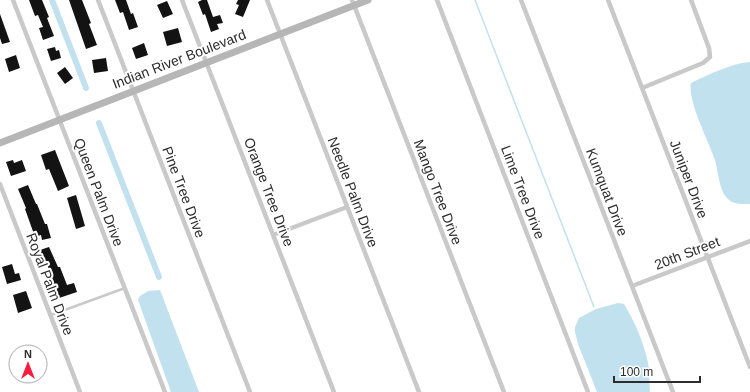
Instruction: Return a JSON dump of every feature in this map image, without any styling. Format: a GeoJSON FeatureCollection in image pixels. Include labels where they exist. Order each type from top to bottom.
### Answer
{"type":"FeatureCollection","features":[{"type":"Feature","properties":{"kind":"main road","name":"Indian River Boulevard"},"geometry":{"type":"LineString","coordinates":[[0,143],[207,63],[353,3],[368,0]]}},
{"type":"Feature","properties":{"kind":"street","name":"Queen Palm Drive"},"geometry":{"type":"LineString","coordinates":[[13,0],[165,392]]}},
{"type":"Feature","properties":{"kind":"street","name":"Pine Tree Drive"},"geometry":{"type":"LineString","coordinates":[[98,0],[250,392]]}},
{"type":"Feature","properties":{"kind":"street","name":"Orange Tree Drive"},"geometry":{"type":"LineString","coordinates":[[182,0],[334,392]]}},
{"type":"Feature","properties":{"kind":"street","name":"Needle Palm Drive"},"geometry":{"type":"LineString","coordinates":[[267,0],[419,392]]}},
{"type":"Feature","properties":{"kind":"street","name":"Lime Tree Drive"},"geometry":{"type":"LineString","coordinates":[[437,0],[588,392]]}},
{"type":"Feature","properties":{"kind":"street","name":"Kumquat Drive"},"geometry":{"type":"LineString","coordinates":[[521,0],[673,392]]}},
{"type":"Feature","properties":{"kind":"street","name":"Juniper Drive"},"geometry":{"type":"LineString","coordinates":[[608,0],[750,367]]}},
{"type":"Feature","properties":{"kind":"street"},"geometry":{"type":"LineString","coordinates":[[642,88],[704,63],[710,57],[710,48],[691,0]]}},
{"type":"Feature","properties":{"kind":"street","name":"Mango Tree Drive"},"geometry":{"type":"LineString","coordinates":[[353,3],[504,392]]}},
{"type":"Feature","properties":{"kind":"street","name":"Royal Palm Drive"},"geometry":{"type":"LineString","coordinates":[[0,184],[80,392]]}},
{"type":"Feature","properties":{"kind":"street"},"geometry":{"type":"LineString","coordinates":[[274,235],[347,207]]}},
{"type":"Feature","properties":{"kind":"street","name":"20th Street"},"geometry":{"type":"LineString","coordinates":[[632,286],[750,241]]}},
{"type":"Feature","properties":{"kind":"lane"},"geometry":{"type":"LineString","coordinates":[[51,316],[125,288]]}},
{"type":"Feature","properties":{"kind":"water"},"geometry":{"type":"Polygon","coordinates":[[[750,62],[750,204],[740,204],[729,200],[722,190],[715,160],[692,100],[691,83],[727,67],[750,62]]]}},
{"type":"Feature","properties":{"kind":"water"},"geometry":{"type":"Polygon","coordinates":[[[160,290],[199,392],[171,392],[138,300],[140,296],[148,291],[160,290]]]}},
{"type":"Feature","properties":{"kind":"water"},"geometry":{"type":"Polygon","coordinates":[[[618,303],[624,304],[642,340],[649,366],[650,392],[597,392],[578,344],[575,327],[579,318],[596,309],[618,303]]]}},
{"type":"Feature","properties":{"kind":"building"},"geometry":{"type":"Polygon","coordinates":[[[29,0],[42,0],[49,17],[47,18],[54,36],[43,40],[39,28],[43,27],[38,15],[35,16],[29,0]]]}},
{"type":"Feature","properties":{"kind":"building"},"geometry":{"type":"Polygon","coordinates":[[[69,0],[82,0],[91,23],[89,24],[97,45],[86,49],[69,0]]]}},
{"type":"Feature","properties":{"kind":"building"},"geometry":{"type":"Polygon","coordinates":[[[115,0],[126,0],[138,27],[129,30],[123,12],[120,13],[115,0]]]}},
{"type":"Feature","properties":{"kind":"building"},"geometry":{"type":"Polygon","coordinates":[[[207,0],[213,17],[220,15],[223,23],[217,24],[219,29],[211,32],[205,14],[203,15],[198,2],[207,0]]]}},
{"type":"Feature","properties":{"kind":"building"},"geometry":{"type":"Polygon","coordinates":[[[238,0],[250,0],[243,17],[235,14],[239,5],[236,4],[238,0]]]}},
{"type":"Feature","properties":{"kind":"building"},"geometry":{"type":"Polygon","coordinates":[[[167,1],[173,14],[163,18],[157,5],[167,1]]]}},
{"type":"Feature","properties":{"kind":"building"},"geometry":{"type":"Polygon","coordinates":[[[0,14],[10,42],[2,44],[0,38],[0,14]]]}},
{"type":"Feature","properties":{"kind":"building"},"geometry":{"type":"Polygon","coordinates":[[[178,28],[182,42],[167,46],[163,32],[178,28]]]}},
{"type":"Feature","properties":{"kind":"building"},"geometry":{"type":"Polygon","coordinates":[[[144,43],[148,55],[136,59],[132,48],[144,43]]]}},
{"type":"Feature","properties":{"kind":"building"},"geometry":{"type":"Polygon","coordinates":[[[55,47],[56,51],[59,50],[61,58],[51,61],[47,49],[55,47]]]}},
{"type":"Feature","properties":{"kind":"building"},"geometry":{"type":"Polygon","coordinates":[[[16,55],[20,68],[9,72],[5,59],[16,55]]]}},
{"type":"Feature","properties":{"kind":"building"},"geometry":{"type":"Polygon","coordinates":[[[106,58],[108,71],[94,73],[92,60],[106,58]]]}},
{"type":"Feature","properties":{"kind":"building"},"geometry":{"type":"Polygon","coordinates":[[[65,67],[73,78],[65,84],[57,73],[65,67]]]}},
{"type":"Feature","properties":{"kind":"building"},"geometry":{"type":"Polygon","coordinates":[[[55,150],[69,186],[58,191],[49,169],[46,170],[41,155],[55,150]]]}},
{"type":"Feature","properties":{"kind":"building"},"geometry":{"type":"Polygon","coordinates":[[[13,160],[14,163],[22,160],[26,171],[11,176],[6,162],[13,160]]]}},
{"type":"Feature","properties":{"kind":"building"},"geometry":{"type":"Polygon","coordinates":[[[28,185],[45,224],[47,224],[51,238],[42,240],[41,235],[35,237],[18,189],[28,185]]]}},
{"type":"Feature","properties":{"kind":"building"},"geometry":{"type":"Polygon","coordinates":[[[76,195],[85,226],[76,229],[67,198],[76,195]]]}},
{"type":"Feature","properties":{"kind":"building"},"geometry":{"type":"Polygon","coordinates":[[[49,247],[58,267],[60,267],[67,285],[74,283],[77,292],[59,298],[46,261],[44,261],[40,250],[49,247]]]}},
{"type":"Feature","properties":{"kind":"building"},"geometry":{"type":"Polygon","coordinates":[[[12,264],[15,274],[19,273],[21,280],[7,284],[2,267],[12,264]]]}},
{"type":"Feature","properties":{"kind":"building"},"geometry":{"type":"Polygon","coordinates":[[[26,291],[32,308],[18,313],[13,295],[26,291]]]}},
{"type":"Feature","properties":{"kind":"waterway"},"geometry":{"type":"LineString","coordinates":[[52,0],[86,88]]}},
{"type":"Feature","properties":{"kind":"waterway"},"geometry":{"type":"LineString","coordinates":[[475,0],[594,307]]}},
{"type":"Feature","properties":{"kind":"waterway"},"geometry":{"type":"LineString","coordinates":[[99,123],[159,277]]}}]}
